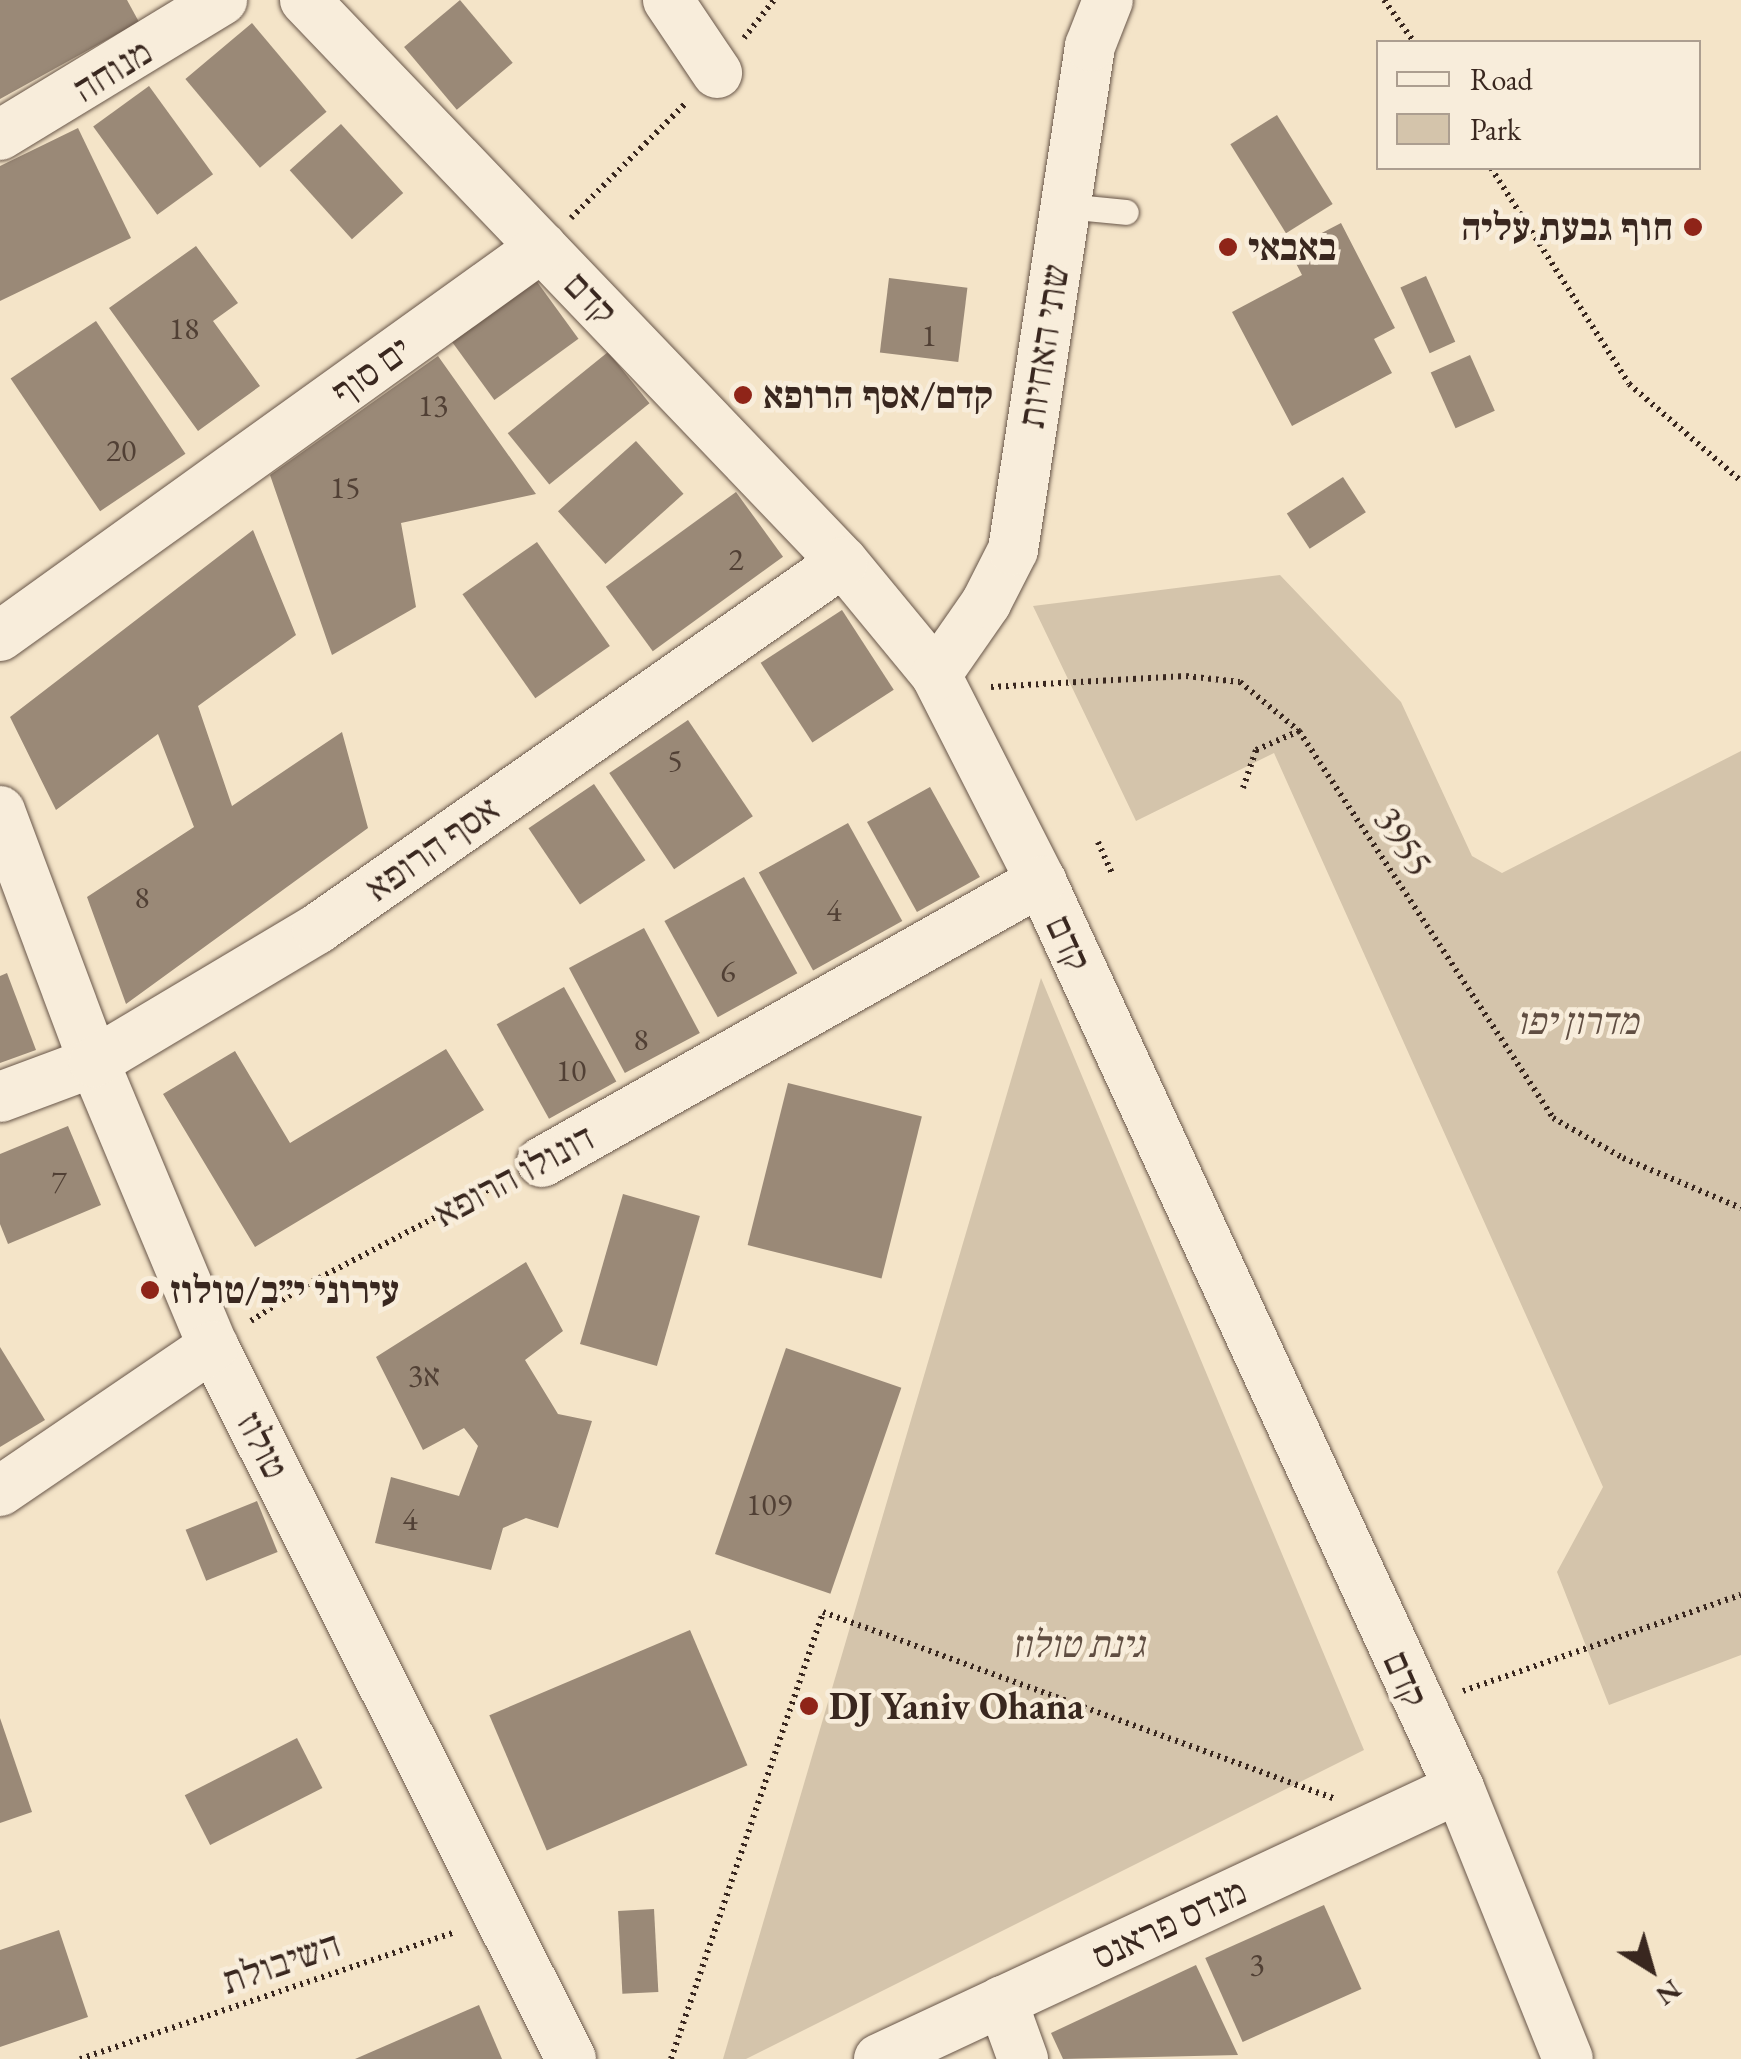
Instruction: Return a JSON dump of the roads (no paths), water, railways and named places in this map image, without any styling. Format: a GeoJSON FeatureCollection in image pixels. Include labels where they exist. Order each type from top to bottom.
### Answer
{"type":"FeatureCollection","features":[{"type":"Feature","properties":{"kind":"street","name":"מנוחה"},"geometry":{"type":"LineString","coordinates":[[0,135],[222,0]]}},
{"type":"Feature","properties":{"kind":"street","name":"קדם"},"geometry":{"type":"LineString","coordinates":[[305,0],[843,562],[941,684],[1041,881],[1392,1611],[1419,1708],[1458,1788],[1568,2059]]}},
{"type":"Feature","properties":{"kind":"street"},"geometry":{"type":"LineString","coordinates":[[668,0],[717,73]]}},
{"type":"Feature","properties":{"kind":"street","name":"שתי האחיות"},"geometry":{"type":"LineString","coordinates":[[941,684],[1013,550],[1090,46],[1108,0]]}},
{"type":"Feature","properties":{"kind":"street","name":"ים סוף"},"geometry":{"type":"LineString","coordinates":[[0,636],[542,247]]}},
{"type":"Feature","properties":{"kind":"street","name":"אסף הרופא"},"geometry":{"type":"LineString","coordinates":[[0,1098],[94,1062],[317,928],[843,562]]}},
{"type":"Feature","properties":{"kind":"street","name":"טולוז"},"geometry":{"type":"LineString","coordinates":[[0,811],[94,1062],[213,1346],[571,2059]]}},
{"type":"Feature","properties":{"kind":"street","name":"דונולו הרופא"},"geometry":{"type":"LineString","coordinates":[[542,1162],[1041,881]]}},
{"type":"Feature","properties":{"kind":"street"},"geometry":{"type":"LineString","coordinates":[[0,1491],[213,1346]]}},
{"type":"Feature","properties":{"kind":"street","name":"מנדס פראנס"},"geometry":{"type":"LineString","coordinates":[[880,2059],[1458,1788]]}},
{"type":"Feature","properties":{"kind":"street"},"geometry":{"type":"LineString","coordinates":[[1002,2001],[1023,2059]]}},
{"type":"Feature","properties":{"kind":"lane"},"geometry":{"type":"LineString","coordinates":[[1065,206],[1126,212]]}},
{"type":"Feature","properties":{"kind":"place","name":"חוף גבעת עליה"},"geometry":{"type":"Point","coordinates":[1693,227]}},
{"type":"Feature","properties":{"kind":"place","name":"באבאי"},"geometry":{"type":"Point","coordinates":[1228,247]}},
{"type":"Feature","properties":{"kind":"place","name":"קדם/אסף הרופא"},"geometry":{"type":"Point","coordinates":[743,395]}},
{"type":"Feature","properties":{"kind":"place","name":"עירוני י״ב/טולוז"},"geometry":{"type":"Point","coordinates":[150,1290]}},
{"type":"Feature","properties":{"kind":"place","name":"DJ Yaniv Ohana"},"geometry":{"type":"Point","coordinates":[809,1706]}},
{"type":"Feature","properties":{"kind":"park label","name":"מדרון יפו"},"geometry":{"type":"Point","coordinates":[1577,1021]}},
{"type":"Feature","properties":{"kind":"park label","name":"גינת טולוז"},"geometry":{"type":"Point","coordinates":[1078,1644]}}]}
